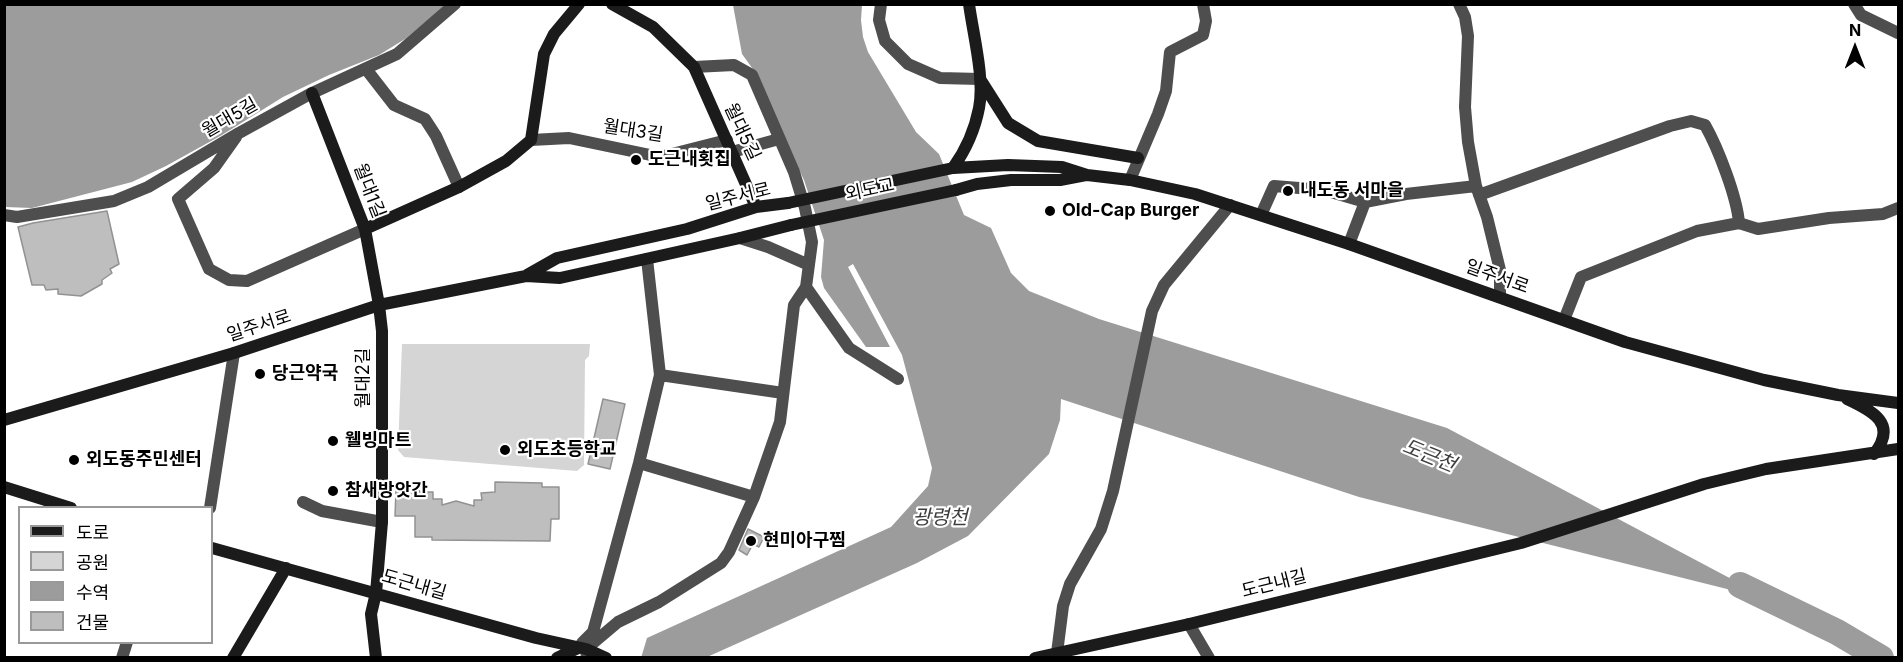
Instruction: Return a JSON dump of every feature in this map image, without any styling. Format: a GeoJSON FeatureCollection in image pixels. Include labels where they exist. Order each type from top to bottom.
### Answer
{"type":"FeatureCollection","features":[{"type":"Feature","properties":{"kind":"main road"},"geometry":{"type":"LineString","coordinates":[[365,229],[459,187],[506,161],[531,140],[544,54],[554,34],[579,4]]}},
{"type":"Feature","properties":{"kind":"main road","name":"월대5길"},"geometry":{"type":"LineString","coordinates":[[612,4],[653,27],[694,67],[756,207]]}},
{"type":"Feature","properties":{"kind":"main road"},"geometry":{"type":"LineString","coordinates":[[952,168],[965,150],[979,108],[980,79],[969,4]]}},
{"type":"Feature","properties":{"kind":"main road"},"geometry":{"type":"LineString","coordinates":[[980,79],[1008,123],[1038,141],[1138,158]]}},
{"type":"Feature","properties":{"kind":"main road","name":"월대1길"},"geometry":{"type":"LineString","coordinates":[[312,93],[365,229],[379,305]]}},
{"type":"Feature","properties":{"kind":"main road","name":"일주서로"},"geometry":{"type":"LineString","coordinates":[[952,168],[1008,165],[1062,167],[1087,175],[1130,180],[1195,194],[1349,244],[1625,342],[1764,380],[1838,395],[1899,403]]}},
{"type":"Feature","properties":{"kind":"main road","name":"외도교"},"geometry":{"type":"LineString","coordinates":[[788,203],[952,168]]}},
{"type":"Feature","properties":{"kind":"main road","name":"일주서로"},"geometry":{"type":"LineString","coordinates":[[956,190],[977,184],[1011,180],[1059,180],[1087,175]]}},
{"type":"Feature","properties":{"kind":"main road","name":"외도교"},"geometry":{"type":"LineString","coordinates":[[791,225],[956,190]]}},
{"type":"Feature","properties":{"kind":"main road","name":"일주서로"},"geometry":{"type":"LineString","coordinates":[[526,276],[557,258],[687,229],[756,207],[788,203]]}},
{"type":"Feature","properties":{"kind":"main road","name":"일주서로"},"geometry":{"type":"LineString","coordinates":[[4,420],[234,353],[379,305],[526,276],[560,278],[791,225]]}},
{"type":"Feature","properties":{"kind":"main road","name":"월대2길"},"geometry":{"type":"LineString","coordinates":[[376,657],[371,614],[376,593],[382,522],[382,331],[379,305]]}},
{"type":"Feature","properties":{"kind":"main road"},"geometry":{"type":"LineString","coordinates":[[1838,395],[1877,416],[1884,426],[1882,443],[1874,454]]}},
{"type":"Feature","properties":{"kind":"main road"},"geometry":{"type":"LineString","coordinates":[[1874,454],[1899,449]]}},
{"type":"Feature","properties":{"kind":"main road","name":"도근내길"},"geometry":{"type":"LineString","coordinates":[[1035,657],[1189,624],[1521,543],[1704,484],[1766,469],[1874,454]]}},
{"type":"Feature","properties":{"kind":"main road"},"geometry":{"type":"LineString","coordinates":[[4,487],[68,506]]}},
{"type":"Feature","properties":{"kind":"main road","name":"도근내길"},"geometry":{"type":"LineString","coordinates":[[213,548],[606,657]]}},
{"type":"Feature","properties":{"kind":"main road"},"geometry":{"type":"LineString","coordinates":[[233,657],[286,567]]}},
{"type":"Feature","properties":{"kind":"main road"},"geometry":{"type":"LineString","coordinates":[[557,657],[583,651]]}},
{"type":"Feature","properties":{"kind":"street","name":"월대5길"},"geometry":{"type":"LineString","coordinates":[[4,215],[17,217],[114,201],[148,187],[312,93],[397,54],[455,4]]}},
{"type":"Feature","properties":{"kind":"street"},"geometry":{"type":"LineString","coordinates":[[880,4],[879,20],[885,41],[908,64],[940,78],[980,79]]}},
{"type":"Feature","properties":{"kind":"street"},"geometry":{"type":"LineString","coordinates":[[1130,180],[1166,91],[1170,52],[1203,35],[1206,21],[1203,4]]}},
{"type":"Feature","properties":{"kind":"street"},"geometry":{"type":"LineString","coordinates":[[1459,4],[1466,17],[1468,36],[1465,108],[1468,142],[1478,190],[1500,270],[1500,297]]}},
{"type":"Feature","properties":{"kind":"street"},"geometry":{"type":"LineString","coordinates":[[1854,4],[1861,15],[1899,33]]}},
{"type":"Feature","properties":{"kind":"street"},"geometry":{"type":"LineString","coordinates":[[583,651],[618,622],[658,602],[721,563],[729,552],[754,497],[780,422],[794,305],[806,287],[812,242],[805,208],[794,172],[752,75],[734,65],[694,67]]}},
{"type":"Feature","properties":{"kind":"street"},"geometry":{"type":"LineString","coordinates":[[366,69],[394,105],[424,119],[436,136],[459,187]]}},
{"type":"Feature","properties":{"kind":"street"},"geometry":{"type":"LineString","coordinates":[[1261,215],[1274,186],[1324,190],[1365,202],[1406,194],[1478,190],[1670,126],[1691,122],[1705,125],[1712,137],[1738,209],[1739,223]]}},
{"type":"Feature","properties":{"kind":"street"},"geometry":{"type":"LineString","coordinates":[[239,133],[214,168],[178,199],[209,269],[229,280],[247,281],[365,229]]}},
{"type":"Feature","properties":{"kind":"street","name":"월대3길"},"geometry":{"type":"LineString","coordinates":[[531,140],[569,138],[660,157],[779,139]]}},
{"type":"Feature","properties":{"kind":"street"},"geometry":{"type":"LineString","coordinates":[[1349,244],[1365,202]]}},
{"type":"Feature","properties":{"kind":"street"},"geometry":{"type":"LineString","coordinates":[[1057,653],[1063,606],[1070,584],[1101,529],[1113,491],[1152,311],[1164,285],[1230,205]]}},
{"type":"Feature","properties":{"kind":"street"},"geometry":{"type":"LineString","coordinates":[[1564,320],[1581,278],[1697,231],[1739,223],[1758,229],[1829,218],[1883,214],[1899,208]]}},
{"type":"Feature","properties":{"kind":"street"},"geometry":{"type":"LineString","coordinates":[[740,238],[768,247],[809,265]]}},
{"type":"Feature","properties":{"kind":"street"},"geometry":{"type":"LineString","coordinates":[[583,651],[593,632],[660,375],[647,259]]}},
{"type":"Feature","properties":{"kind":"street"},"geometry":{"type":"LineString","coordinates":[[806,287],[849,348],[898,379]]}},
{"type":"Feature","properties":{"kind":"street"},"geometry":{"type":"LineString","coordinates":[[210,506],[234,353]]}},
{"type":"Feature","properties":{"kind":"street"},"geometry":{"type":"LineString","coordinates":[[660,375],[783,393]]}},
{"type":"Feature","properties":{"kind":"street"},"geometry":{"type":"LineString","coordinates":[[639,462],[754,497]]}},
{"type":"Feature","properties":{"kind":"street"},"geometry":{"type":"LineString","coordinates":[[303,502],[322,511],[382,522]]}},
{"type":"Feature","properties":{"kind":"street"},"geometry":{"type":"LineString","coordinates":[[1189,624],[1209,657]]}},
{"type":"Feature","properties":{"kind":"green space"},"geometry":{"type":"Polygon","coordinates":[[[402,344],[590,344],[589,356],[585,360],[584,465],[577,471],[404,457],[398,450],[402,344]]]}},
{"type":"Feature","properties":{"kind":"water"},"geometry":{"type":"Polygon","coordinates":[[[4,5],[446,5],[405,39],[379,55],[283,97],[166,166],[132,182],[32,208],[5,207],[4,5]]]}},
{"type":"Feature","properties":{"kind":"water","name":"광령천"},"geometry":{"type":"Polygon","coordinates":[[[733,5],[862,5],[863,37],[868,52],[916,132],[939,154],[964,215],[991,228],[1011,273],[1029,291],[1099,319],[1447,428],[1771,600],[1359,497],[1061,399],[1060,420],[1049,454],[968,536],[917,563],[707,657],[641,658],[647,638],[891,527],[928,486],[932,468],[902,355],[853,264],[848,267],[890,347],[866,347],[824,288],[821,277],[824,240],[804,180],[755,72],[742,54],[733,5]]]}},
{"type":"Feature","properties":{"kind":"building"},"geometry":{"type":"Polygon","coordinates":[[[107,211],[119,264],[110,269],[112,273],[102,280],[102,284],[81,296],[58,294],[58,289],[46,290],[44,285],[32,285],[18,227],[107,211]]]}},
{"type":"Feature","properties":{"kind":"building"},"geometry":{"type":"Polygon","coordinates":[[[603,399],[625,404],[610,469],[588,464],[603,399]]]}},
{"type":"Feature","properties":{"kind":"building","name":"외도초등학교"},"geometry":{"type":"Polygon","coordinates":[[[495,482],[542,483],[542,487],[559,487],[559,519],[551,519],[550,541],[432,540],[432,537],[415,537],[415,516],[395,516],[396,490],[403,490],[409,485],[417,485],[420,492],[433,492],[433,499],[442,499],[442,505],[456,501],[474,506],[474,500],[482,500],[481,493],[495,492],[495,482]]]}},
{"type":"Feature","properties":{"kind":"building","name":"현미아구찜"},"geometry":{"type":"Polygon","coordinates":[[[748,529],[764,537],[759,547],[753,544],[747,555],[739,550],[748,529]]]}},
{"type":"Feature","properties":{"kind":"waterway","name":"도근천"},"geometry":{"type":"LineString","coordinates":[[1740,585],[1837,632],[1881,658]]}},
{"type":"Feature","properties":{"kind":"place","name":"도근내횟집"},"geometry":{"type":"Point","coordinates":[636,160]}},
{"type":"Feature","properties":{"kind":"place","name":"내도동 서마을"},"geometry":{"type":"Point","coordinates":[1288,191]}},
{"type":"Feature","properties":{"kind":"place","name":"Old-Cap Burger"},"geometry":{"type":"Point","coordinates":[1050,211]}},
{"type":"Feature","properties":{"kind":"place","name":"당근약국"},"geometry":{"type":"Point","coordinates":[260,374]}},
{"type":"Feature","properties":{"kind":"place","name":"웰빙마트"},"geometry":{"type":"Point","coordinates":[333,441]}},
{"type":"Feature","properties":{"kind":"place","name":"외도초등학교"},"geometry":{"type":"Point","coordinates":[505,450]}},
{"type":"Feature","properties":{"kind":"place","name":"외도동주민센터"},"geometry":{"type":"Point","coordinates":[74,460]}},
{"type":"Feature","properties":{"kind":"place","name":"참새방앗간"},"geometry":{"type":"Point","coordinates":[333,491]}},
{"type":"Feature","properties":{"kind":"place","name":"현미아구찜"},"geometry":{"type":"Point","coordinates":[751,541]}}]}
